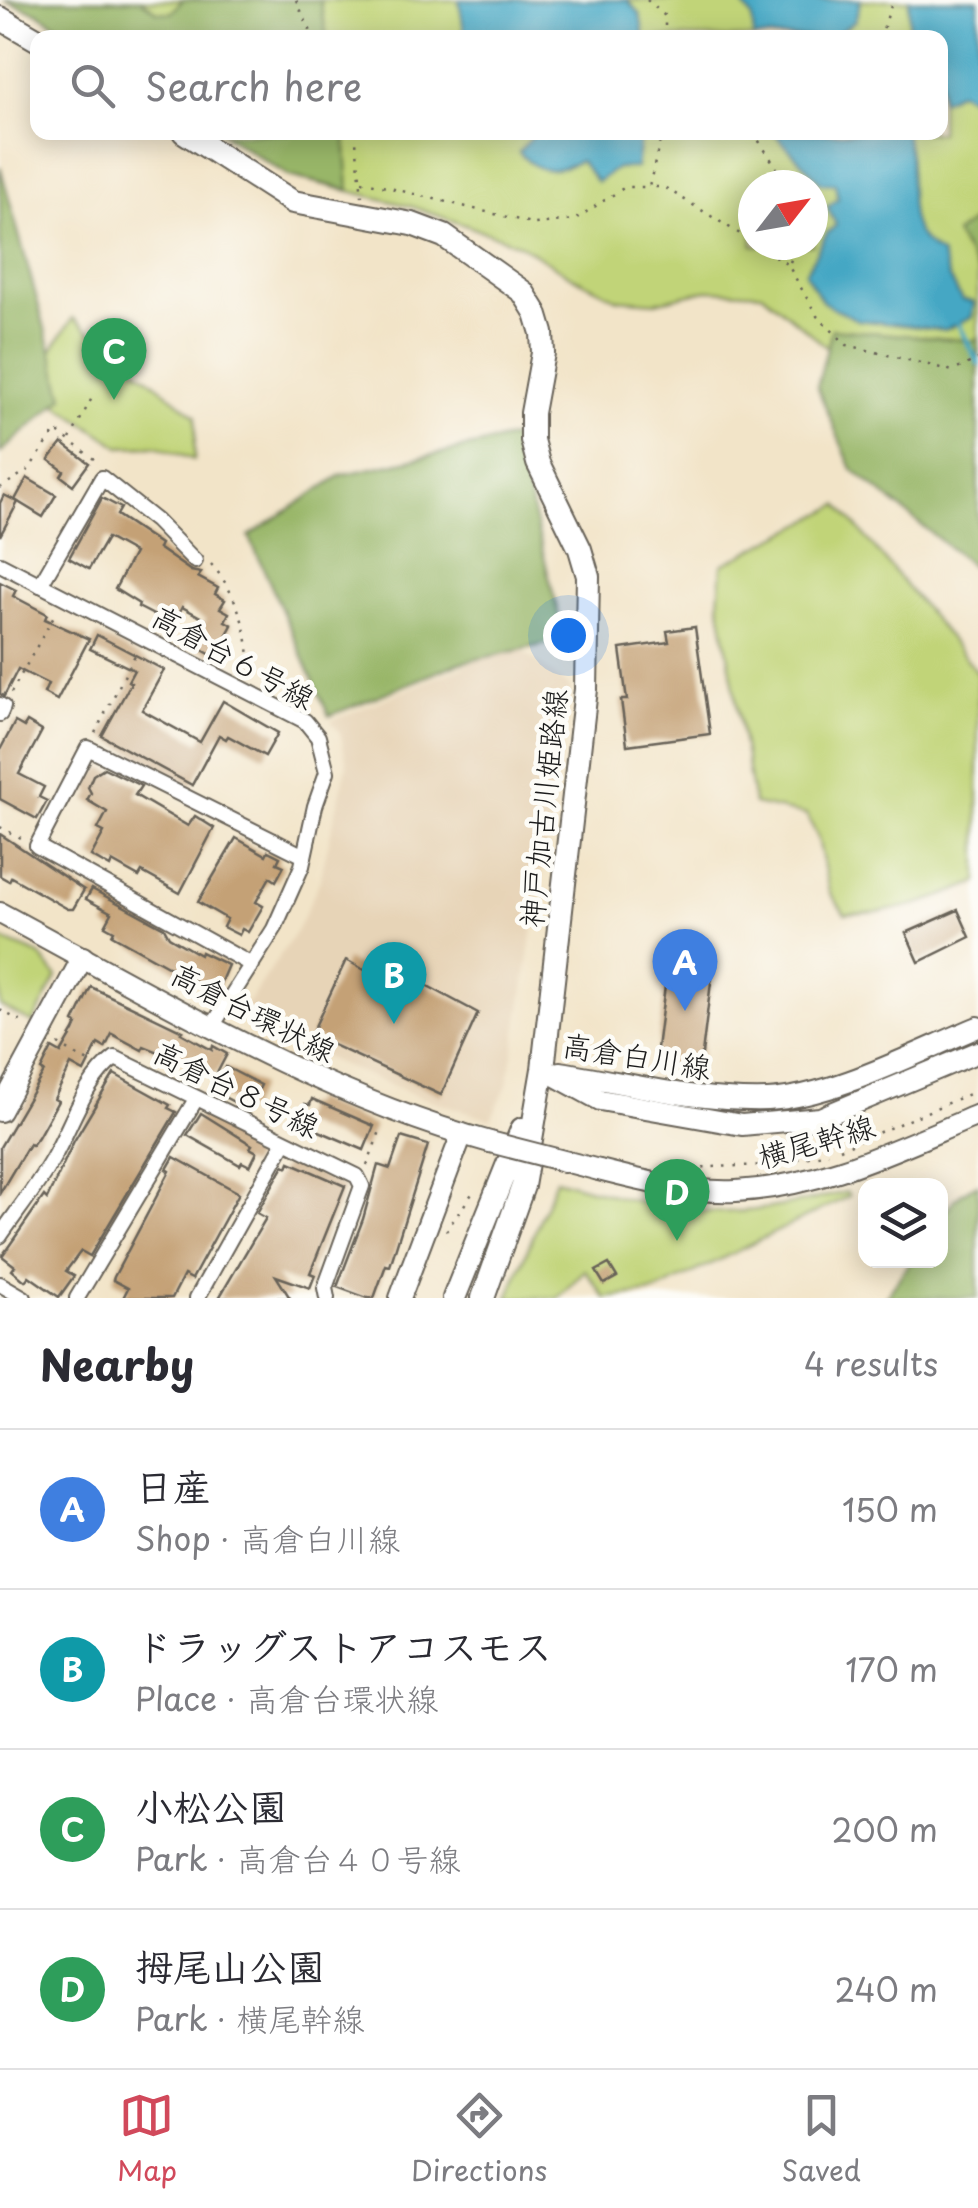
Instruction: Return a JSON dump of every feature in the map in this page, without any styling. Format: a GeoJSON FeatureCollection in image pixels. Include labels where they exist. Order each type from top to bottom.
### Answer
{"type":"FeatureCollection","features":[{"type":"Feature","properties":{"kind":"main road"},"geometry":{"type":"LineString","coordinates":[[0,18],[30,35]]}},
{"type":"Feature","properties":{"kind":"main road","name":"神戸加古川姫路線"},"geometry":{"type":"LineString","coordinates":[[196,140],[293,202],[412,224],[444,236],[523,292],[542,333],[532,440],[538,463],[580,550],[588,576],[586,689],[544,1069],[524,1186],[482,1298]]}},
{"type":"Feature","properties":{"kind":"main road","name":"神戸加古川姫路線"},"geometry":{"type":"LineString","coordinates":[[454,1298],[544,1069]]}},
{"type":"Feature","properties":{"kind":"street"},"geometry":{"type":"LineString","coordinates":[[40,585],[102,478],[156,521],[195,562]]}},
{"type":"Feature","properties":{"kind":"street","name":"高倉台６号線"},"geometry":{"type":"LineString","coordinates":[[0,564],[305,721],[318,737],[327,772],[314,806],[304,856],[274,929],[213,1025]]}},
{"type":"Feature","properties":{"kind":"street"},"geometry":{"type":"LineString","coordinates":[[252,964],[37,846],[88,748],[304,856]]}},
{"type":"Feature","properties":{"kind":"street","name":"高倉台環状線"},"geometry":{"type":"LineString","coordinates":[[0,913],[363,1099],[490,1142]]}},
{"type":"Feature","properties":{"kind":"street"},"geometry":{"type":"LineString","coordinates":[[0,1111],[83,957]]}},
{"type":"Feature","properties":{"kind":"street","name":"高倉白川線"},"geometry":{"type":"LineString","coordinates":[[544,1069],[709,1098],[771,1100],[840,1084],[978,1027]]}},
{"type":"Feature","properties":{"kind":"street","name":"高倉白川線"},"geometry":{"type":"LineString","coordinates":[[544,1069],[600,1100],[742,1125],[820,1118],[978,1052]]}},
{"type":"Feature","properties":{"kind":"street","name":"高倉台８号線"},"geometry":{"type":"LineString","coordinates":[[102,1070],[116,1058],[357,1176],[360,1182]]}},
{"type":"Feature","properties":{"kind":"street"},"geometry":{"type":"LineString","coordinates":[[0,1236],[52,1161],[102,1070]]}},
{"type":"Feature","properties":{"kind":"street"},"geometry":{"type":"LineString","coordinates":[[77,1298],[196,1098]]}},
{"type":"Feature","properties":{"kind":"street","name":"横尾幹線"},"geometry":{"type":"LineString","coordinates":[[490,1142],[668,1185],[734,1192],[795,1184],[844,1170],[978,1115]]}},
{"type":"Feature","properties":{"kind":"street"},"geometry":{"type":"LineString","coordinates":[[400,1298],[462,1134]]}},
{"type":"Feature","properties":{"kind":"street"},"geometry":{"type":"LineString","coordinates":[[197,1298],[284,1143]]}},
{"type":"Feature","properties":{"kind":"street"},"geometry":{"type":"LineString","coordinates":[[327,1298],[325,1288],[362,1186],[360,1182]]}},
{"type":"Feature","properties":{"kind":"street"},"geometry":{"type":"LineString","coordinates":[[0,1284],[24,1298]]}},
{"type":"Feature","properties":{"kind":"path"},"geometry":{"type":"LineString","coordinates":[[296,0],[310,30]]}},
{"type":"Feature","properties":{"kind":"path"},"geometry":{"type":"LineString","coordinates":[[647,0],[666,16],[666,30]]}},
{"type":"Feature","properties":{"kind":"path"},"geometry":{"type":"LineString","coordinates":[[883,30],[894,0]]}},
{"type":"Feature","properties":{"kind":"path"},"geometry":{"type":"LineString","coordinates":[[356,140],[364,216]]}},
{"type":"Feature","properties":{"kind":"path"},"geometry":{"type":"LineString","coordinates":[[649,187],[660,140]]}},
{"type":"Feature","properties":{"kind":"path"},"geometry":{"type":"LineString","coordinates":[[758,140],[778,170]]}},
{"type":"Feature","properties":{"kind":"path"},"geometry":{"type":"LineString","coordinates":[[362,181],[535,224],[574,220],[625,186],[664,187],[738,233]]}},
{"type":"Feature","properties":{"kind":"path"},"geometry":{"type":"LineString","coordinates":[[780,260],[788,265],[817,316],[846,345],[952,371],[978,359]]}},
{"type":"Feature","properties":{"kind":"path"},"geometry":{"type":"LineString","coordinates":[[788,265],[790,260]]}},
{"type":"Feature","properties":{"kind":"path"},"geometry":{"type":"LineString","coordinates":[[69,440],[93,396]]}},
{"type":"Feature","properties":{"kind":"path"},"geometry":{"type":"LineString","coordinates":[[1,709],[64,597]]}},
{"type":"Feature","properties":{"kind":"path"},"geometry":{"type":"LineString","coordinates":[[88,748],[143,638]]}},
{"type":"Feature","properties":{"kind":"path"},"geometry":{"type":"LineString","coordinates":[[0,827],[37,846]]}},
{"type":"Feature","properties":{"kind":"path"},"geometry":{"type":"LineString","coordinates":[[0,1010],[32,1027]]}},
{"type":"Feature","properties":{"kind":"path"},"geometry":{"type":"LineString","coordinates":[[52,1041],[102,1070]]}},
{"type":"Feature","properties":{"kind":"path"},"geometry":{"type":"LineString","coordinates":[[683,1168],[769,1165],[832,1152],[978,1090]]}},
{"type":"Feature","properties":{"kind":"path"},"geometry":{"type":"LineString","coordinates":[[360,1182],[385,1120]]}},
{"type":"Feature","properties":{"kind":"path"},"geometry":{"type":"LineString","coordinates":[[437,1244],[480,1182]]}},
{"type":"Feature","properties":{"kind":"shaded area"},"geometry":{"type":"Polygon","coordinates":[[[515,645],[571,688],[515,1045],[507,1085],[491,1119],[418,1096],[330,1060],[247,1017],[244,1009],[297,930],[319,883],[347,765],[340,733],[331,721],[515,645]]]}},
{"type":"Feature","properties":{"kind":"green space"},"geometry":{"type":"Polygon","coordinates":[[[4,0],[978,0],[978,419],[847,364],[762,293],[707,290],[656,302],[618,299],[519,244],[413,207],[289,176],[233,140],[948,140],[948,30],[65,30],[36,12],[4,0]]]}},
{"type":"Feature","properties":{"kind":"green space"},"geometry":{"type":"Polygon","coordinates":[[[4,0],[141,0],[158,12],[171,13],[183,0],[320,0],[326,30],[66,30],[36,12],[4,0]]]}},
{"type":"Feature","properties":{"kind":"green space"},"geometry":{"type":"Polygon","coordinates":[[[233,140],[345,140],[349,190],[289,176],[233,140]]]}},
{"type":"Feature","properties":{"kind":"green space"},"geometry":{"type":"Polygon","coordinates":[[[0,166],[64,397],[0,453],[0,166]]]}},
{"type":"Feature","properties":{"kind":"green space"},"geometry":{"type":"Polygon","coordinates":[[[978,217],[978,272],[955,234],[978,217]]]}},
{"type":"Feature","properties":{"kind":"green space"},"geometry":{"type":"Polygon","coordinates":[[[73,318],[196,416],[194,460],[156,446],[120,447],[28,385],[73,318]]]}},
{"type":"Feature","properties":{"kind":"green space"},"geometry":{"type":"Polygon","coordinates":[[[832,329],[975,341],[978,336],[978,571],[852,469],[817,387],[832,329]]]}},
{"type":"Feature","properties":{"kind":"green space"},"geometry":{"type":"Polygon","coordinates":[[[514,437],[565,640],[459,663],[329,716],[249,536],[341,475],[514,437]]]}},
{"type":"Feature","properties":{"kind":"green space"},"geometry":{"type":"Polygon","coordinates":[[[839,505],[978,673],[978,882],[881,912],[845,914],[829,891],[818,838],[807,815],[754,804],[719,602],[722,565],[839,505]]]}},
{"type":"Feature","properties":{"kind":"green space"},"geometry":{"type":"Polygon","coordinates":[[[0,939],[40,955],[57,977],[33,1023],[0,1006],[0,939]]]}},
{"type":"Feature","properties":{"kind":"green space"},"geometry":{"type":"Polygon","coordinates":[[[556,1179],[638,1202],[702,1211],[754,1210],[846,1192],[849,1196],[654,1292],[605,1298],[585,1270],[558,1298],[508,1298],[556,1179]]]}},
{"type":"Feature","properties":{"kind":"green space"},"geometry":{"type":"Polygon","coordinates":[[[978,1184],[978,1298],[885,1298],[906,1268],[948,1268],[948,1208],[978,1184]]]}},
{"type":"Feature","properties":{"kind":"water"},"geometry":{"type":"Polygon","coordinates":[[[459,0],[627,0],[640,14],[643,30],[464,30],[459,0]]]}},
{"type":"Feature","properties":{"kind":"water"},"geometry":{"type":"Polygon","coordinates":[[[739,0],[861,0],[855,21],[842,30],[753,30],[752,17],[739,0]]]}},
{"type":"Feature","properties":{"kind":"water"},"geometry":{"type":"Polygon","coordinates":[[[909,0],[978,0],[978,102],[959,91],[948,97],[948,30],[905,30],[909,26],[909,0]]]}},
{"type":"Feature","properties":{"kind":"water"},"geometry":{"type":"Polygon","coordinates":[[[529,140],[640,140],[636,168],[617,168],[597,182],[580,161],[548,170],[533,165],[519,152],[529,140]]]}},
{"type":"Feature","properties":{"kind":"water"},"geometry":{"type":"Polygon","coordinates":[[[781,140],[906,140],[915,227],[929,246],[941,254],[962,300],[974,302],[972,317],[945,330],[857,320],[823,302],[805,273],[812,260],[828,260],[828,232],[836,225],[828,206],[838,199],[835,184],[828,184],[828,170],[809,170],[781,140]]]}},
{"type":"Feature","properties":{"kind":"building"},"geometry":{"type":"Polygon","coordinates":[[[62,443],[89,463],[73,485],[61,476],[64,471],[49,460],[62,443]]]}},
{"type":"Feature","properties":{"kind":"building"},"geometry":{"type":"Polygon","coordinates":[[[27,478],[56,495],[43,517],[15,500],[27,478]]]}},
{"type":"Feature","properties":{"kind":"building"},"geometry":{"type":"Polygon","coordinates":[[[4,495],[18,502],[0,536],[0,503],[4,495]]]}},
{"type":"Feature","properties":{"kind":"building"},"geometry":{"type":"Polygon","coordinates":[[[102,498],[121,508],[117,515],[160,544],[158,548],[191,571],[201,573],[198,577],[218,588],[215,594],[225,600],[220,608],[229,613],[225,621],[232,625],[225,638],[231,641],[221,660],[193,645],[206,620],[182,607],[173,625],[138,607],[115,589],[134,553],[107,538],[89,569],[69,558],[102,498]]]}},
{"type":"Feature","properties":{"kind":"building"},"geometry":{"type":"Polygon","coordinates":[[[0,582],[16,590],[13,596],[47,614],[45,619],[89,639],[57,700],[44,693],[48,684],[18,669],[4,696],[0,694],[0,582]]]}},
{"type":"Feature","properties":{"kind":"building"},"geometry":{"type":"Polygon","coordinates":[[[695,627],[710,734],[627,745],[621,700],[627,700],[620,649],[669,642],[667,631],[695,627]]]}},
{"type":"Feature","properties":{"kind":"building"},"geometry":{"type":"Polygon","coordinates":[[[97,635],[164,670],[142,710],[200,742],[223,701],[278,733],[265,756],[219,735],[192,785],[102,736],[134,670],[90,649],[97,635]]]}},
{"type":"Feature","properties":{"kind":"building"},"geometry":{"type":"Polygon","coordinates":[[[15,722],[24,727],[27,722],[42,731],[19,774],[44,787],[39,797],[47,801],[37,819],[0,799],[0,750],[15,722]]]}},
{"type":"Feature","properties":{"kind":"building"},"geometry":{"type":"Polygon","coordinates":[[[104,768],[141,786],[135,795],[188,826],[195,816],[214,828],[180,893],[142,872],[139,877],[91,856],[104,832],[98,829],[107,812],[87,800],[91,793],[88,787],[93,775],[104,768]]]}},
{"type":"Feature","properties":{"kind":"building"},"geometry":{"type":"Polygon","coordinates":[[[0,834],[84,890],[73,909],[11,877],[9,881],[0,876],[0,834]]]}},
{"type":"Feature","properties":{"kind":"building"},"geometry":{"type":"Polygon","coordinates":[[[236,838],[266,855],[268,851],[280,857],[277,863],[284,866],[276,881],[270,877],[256,902],[263,906],[248,932],[242,929],[239,935],[223,927],[227,919],[198,902],[236,838]]]}},
{"type":"Feature","properties":{"kind":"building"},"geometry":{"type":"Polygon","coordinates":[[[92,889],[164,928],[169,937],[200,955],[201,952],[228,965],[216,993],[112,935],[114,931],[105,926],[112,913],[86,899],[92,889]]]}},
{"type":"Feature","properties":{"kind":"building"},"geometry":{"type":"Polygon","coordinates":[[[958,910],[970,937],[919,962],[906,933],[958,910]]]}},
{"type":"Feature","properties":{"kind":"building"},"geometry":{"type":"Polygon","coordinates":[[[670,947],[705,952],[705,957],[714,958],[700,1070],[655,1064],[670,947]]]}},
{"type":"Feature","properties":{"kind":"building"},"geometry":{"type":"Polygon","coordinates":[[[346,960],[415,997],[422,983],[478,1013],[441,1095],[311,1035],[346,960]]]}},
{"type":"Feature","properties":{"kind":"building"},"geometry":{"type":"Polygon","coordinates":[[[91,987],[183,1031],[212,1050],[213,1046],[227,1054],[216,1075],[144,1046],[142,1050],[112,1034],[105,1048],[98,1044],[84,1072],[71,1065],[54,1099],[58,1101],[0,1193],[0,1147],[44,1072],[41,1070],[52,1048],[61,1053],[74,1031],[74,1022],[91,987]]]}},
{"type":"Feature","properties":{"kind":"building"},"geometry":{"type":"Polygon","coordinates":[[[226,1067],[261,1085],[249,1110],[213,1091],[226,1067]]]}},
{"type":"Feature","properties":{"kind":"building"},"geometry":{"type":"Polygon","coordinates":[[[114,1074],[176,1112],[90,1256],[81,1251],[66,1271],[74,1276],[59,1297],[29,1276],[25,1281],[2,1256],[44,1196],[47,1199],[74,1141],[114,1074]]]}},
{"type":"Feature","properties":{"kind":"building"},"geometry":{"type":"Polygon","coordinates":[[[312,1099],[374,1126],[364,1150],[298,1122],[305,1104],[310,1105],[312,1099]]]}},
{"type":"Feature","properties":{"kind":"building"},"geometry":{"type":"Polygon","coordinates":[[[201,1113],[252,1145],[250,1148],[257,1152],[250,1166],[242,1162],[240,1165],[187,1135],[201,1113]]]}},
{"type":"Feature","properties":{"kind":"building"},"geometry":{"type":"Polygon","coordinates":[[[401,1137],[428,1145],[390,1266],[386,1265],[374,1298],[367,1298],[337,1287],[378,1165],[390,1169],[401,1137]]]}},
{"type":"Feature","properties":{"kind":"building"},"geometry":{"type":"Polygon","coordinates":[[[174,1157],[239,1193],[192,1279],[184,1275],[172,1298],[123,1298],[128,1288],[114,1277],[174,1157]]]}},
{"type":"Feature","properties":{"kind":"building"},"geometry":{"type":"Polygon","coordinates":[[[290,1162],[345,1186],[310,1273],[315,1275],[310,1288],[276,1276],[290,1298],[219,1298],[266,1218],[257,1213],[284,1165],[288,1167],[290,1162]]]}},
{"type":"Feature","properties":{"kind":"building"},"geometry":{"type":"Polygon","coordinates":[[[609,1264],[617,1277],[604,1284],[596,1271],[609,1264]]]}},
{"type":"Feature","properties":{"kind":"waterway"},"geometry":{"type":"LineString","coordinates":[[958,323],[978,363]]}},
{"type":"Feature","properties":{"kind":"place","name":"小松公園"},"geometry":{"type":"Point","coordinates":[114,400]}},
{"type":"Feature","properties":{"kind":"place","name":"日産"},"geometry":{"type":"Point","coordinates":[685,1011]}},
{"type":"Feature","properties":{"kind":"place","name":"ドラッグストアコスモス"},"geometry":{"type":"Point","coordinates":[394,1024]}},
{"type":"Feature","properties":{"kind":"place","name":"拇尾山公園"},"geometry":{"type":"Point","coordinates":[677,1241]}}]}
